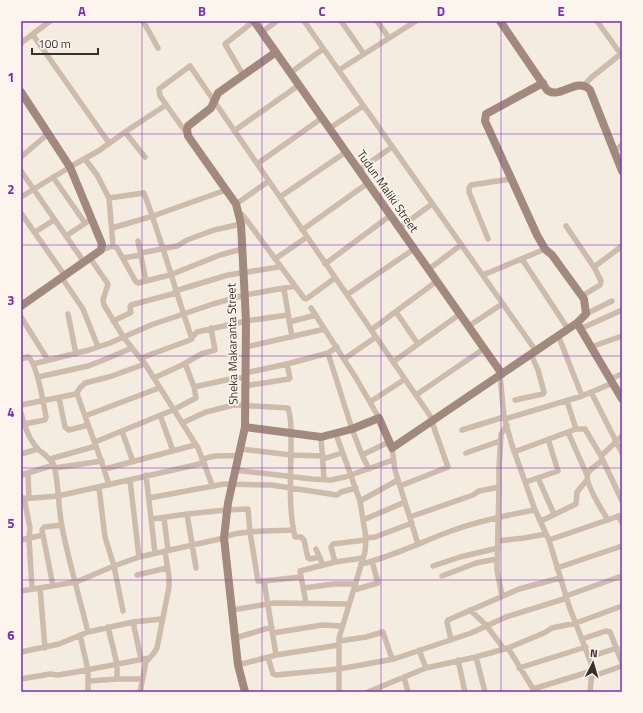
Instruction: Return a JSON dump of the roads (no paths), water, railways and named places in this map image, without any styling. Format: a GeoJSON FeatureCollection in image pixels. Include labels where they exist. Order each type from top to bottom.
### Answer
{"type":"FeatureCollection","features":[{"type":"Feature","properties":{"kind":"street"},"geometry":{"type":"LineString","coordinates":[[21,43],[34,35],[50,21]]}},
{"type":"Feature","properties":{"kind":"street"},"geometry":{"type":"LineString","coordinates":[[143,21],[158,48]]}},
{"type":"Feature","properties":{"kind":"street"},"geometry":{"type":"LineString","coordinates":[[243,74],[225,44],[254,21]]}},
{"type":"Feature","properties":{"kind":"street","name":"Tudun Maliki Street"},"geometry":{"type":"LineString","coordinates":[[254,21],[469,326],[501,375]]}},
{"type":"Feature","properties":{"kind":"street"},"geometry":{"type":"LineString","coordinates":[[262,32],[277,21]]}},
{"type":"Feature","properties":{"kind":"street"},"geometry":{"type":"LineString","coordinates":[[340,21],[364,54]]}},
{"type":"Feature","properties":{"kind":"street"},"geometry":{"type":"LineString","coordinates":[[377,21],[389,38]]}},
{"type":"Feature","properties":{"kind":"street"},"geometry":{"type":"LineString","coordinates":[[339,70],[416,21]]}},
{"type":"Feature","properties":{"kind":"street"},"geometry":{"type":"LineString","coordinates":[[500,21],[546,90],[553,93],[584,85],[621,55],[597,21]]}},
{"type":"Feature","properties":{"kind":"street"},"geometry":{"type":"LineString","coordinates":[[307,22],[323,49],[483,275],[533,353],[544,392],[543,394],[515,400]]}},
{"type":"Feature","properties":{"kind":"street"},"geometry":{"type":"LineString","coordinates":[[34,35],[109,143]]}},
{"type":"Feature","properties":{"kind":"street"},"geometry":{"type":"LineString","coordinates":[[290,73],[323,49]]}},
{"type":"Feature","properties":{"kind":"street"},"geometry":{"type":"LineString","coordinates":[[188,136],[187,127],[211,108],[218,92],[276,52]]}},
{"type":"Feature","properties":{"kind":"street"},"geometry":{"type":"LineString","coordinates":[[188,136],[160,96],[159,89],[190,66],[325,264],[348,294],[433,420],[448,467],[400,486]]}},
{"type":"Feature","properties":{"kind":"street"},"geometry":{"type":"LineString","coordinates":[[542,83],[486,114],[484,117],[537,235],[545,249],[552,255],[582,296],[585,303],[586,314]]}},
{"type":"Feature","properties":{"kind":"street"},"geometry":{"type":"LineString","coordinates":[[234,131],[299,85]]}},
{"type":"Feature","properties":{"kind":"street"},"geometry":{"type":"LineString","coordinates":[[584,85],[590,90],[622,171]]}},
{"type":"Feature","properties":{"kind":"street"},"geometry":{"type":"LineString","coordinates":[[21,92],[24,103],[49,133],[70,166],[88,221]]}},
{"type":"Feature","properties":{"kind":"street"},"geometry":{"type":"LineString","coordinates":[[21,197],[70,166],[85,159],[166,105]]}},
{"type":"Feature","properties":{"kind":"street"},"geometry":{"type":"LineString","coordinates":[[330,128],[363,106]]}},
{"type":"Feature","properties":{"kind":"street"},"geometry":{"type":"LineString","coordinates":[[257,164],[322,118]]}},
{"type":"Feature","properties":{"kind":"street"},"geometry":{"type":"LineString","coordinates":[[125,132],[145,157]]}},
{"type":"Feature","properties":{"kind":"street"},"geometry":{"type":"LineString","coordinates":[[21,157],[49,133]]}},
{"type":"Feature","properties":{"kind":"street","name":"Sheka Makaranta Street"},"geometry":{"type":"LineString","coordinates":[[188,136],[237,208],[241,224],[246,320],[244,404],[245,427],[226,510],[224,538],[238,665],[245,692]]}},
{"type":"Feature","properties":{"kind":"street"},"geometry":{"type":"LineString","coordinates":[[614,151],[622,145]]}},
{"type":"Feature","properties":{"kind":"street"},"geometry":{"type":"LineString","coordinates":[[359,170],[392,147]]}},
{"type":"Feature","properties":{"kind":"street"},"geometry":{"type":"LineString","coordinates":[[280,198],[346,152]]}},
{"type":"Feature","properties":{"kind":"street"},"geometry":{"type":"LineString","coordinates":[[85,159],[97,175],[109,198],[113,246]]}},
{"type":"Feature","properties":{"kind":"street"},"geometry":{"type":"LineString","coordinates":[[21,171],[66,236],[108,284],[103,300],[104,305],[124,338],[145,364],[196,445],[212,485]]}},
{"type":"Feature","properties":{"kind":"street"},"geometry":{"type":"LineString","coordinates":[[53,177],[88,221],[102,244],[100,250]]}},
{"type":"Feature","properties":{"kind":"street"},"geometry":{"type":"LineString","coordinates":[[488,239],[469,192],[469,188],[471,185],[511,179]]}},
{"type":"Feature","properties":{"kind":"street"},"geometry":{"type":"LineString","coordinates":[[269,181],[237,208],[304,298],[335,278]]}},
{"type":"Feature","properties":{"kind":"street"},"geometry":{"type":"LineString","coordinates":[[302,230],[368,183]]}},
{"type":"Feature","properties":{"kind":"street"},"geometry":{"type":"LineString","coordinates":[[112,228],[152,216],[226,190]]}},
{"type":"Feature","properties":{"kind":"street"},"geometry":{"type":"LineString","coordinates":[[109,198],[143,192],[192,339]]}},
{"type":"Feature","properties":{"kind":"street"},"geometry":{"type":"LineString","coordinates":[[399,228],[432,204]]}},
{"type":"Feature","properties":{"kind":"street"},"geometry":{"type":"LineString","coordinates":[[21,213],[35,232],[83,309],[98,347]]}},
{"type":"Feature","properties":{"kind":"street"},"geometry":{"type":"LineString","coordinates":[[325,264],[391,215]]}},
{"type":"Feature","properties":{"kind":"street"},"geometry":{"type":"LineString","coordinates":[[35,232],[54,220]]}},
{"type":"Feature","properties":{"kind":"street"},"geometry":{"type":"LineString","coordinates":[[66,236],[88,221]]}},
{"type":"Feature","properties":{"kind":"street"},"geometry":{"type":"LineString","coordinates":[[123,258],[177,246],[187,240],[214,230],[241,224]]}},
{"type":"Feature","properties":{"kind":"street"},"geometry":{"type":"LineString","coordinates":[[566,226],[594,267],[601,281],[601,283],[582,296]]}},
{"type":"Feature","properties":{"kind":"street"},"geometry":{"type":"LineString","coordinates":[[275,259],[307,237]]}},
{"type":"Feature","properties":{"kind":"street"},"geometry":{"type":"LineString","coordinates":[[138,241],[146,281]]}},
{"type":"Feature","properties":{"kind":"street"},"geometry":{"type":"LineString","coordinates":[[429,269],[461,245]]}},
{"type":"Feature","properties":{"kind":"street"},"geometry":{"type":"LineString","coordinates":[[21,306],[64,277],[100,250],[113,246]]}},
{"type":"Feature","properties":{"kind":"street"},"geometry":{"type":"LineString","coordinates":[[113,246],[117,248],[136,282],[138,283],[170,275],[220,255],[242,249]]}},
{"type":"Feature","properties":{"kind":"street"},"geometry":{"type":"LineString","coordinates":[[594,267],[622,246]]}},
{"type":"Feature","properties":{"kind":"street"},"geometry":{"type":"LineString","coordinates":[[348,294],[414,249]]}},
{"type":"Feature","properties":{"kind":"street"},"geometry":{"type":"LineString","coordinates":[[483,275],[545,249]]}},
{"type":"Feature","properties":{"kind":"street"},"geometry":{"type":"LineString","coordinates":[[522,259],[568,329]]}},
{"type":"Feature","properties":{"kind":"street"},"geometry":{"type":"LineString","coordinates":[[113,321],[130,313],[131,305],[224,276],[280,266]]}},
{"type":"Feature","properties":{"kind":"street"},"geometry":{"type":"LineString","coordinates":[[371,330],[437,281]]}},
{"type":"Feature","properties":{"kind":"street"},"geometry":{"type":"LineString","coordinates":[[33,364],[76,354],[98,347],[124,338],[151,325],[183,314],[244,296],[294,286]]}},
{"type":"Feature","properties":{"kind":"street"},"geometry":{"type":"LineString","coordinates":[[284,289],[292,337]]}},
{"type":"Feature","properties":{"kind":"street"},"geometry":{"type":"LineString","coordinates":[[578,326],[586,314],[612,301]]}},
{"type":"Feature","properties":{"kind":"street"},"geometry":{"type":"LineString","coordinates":[[469,326],[502,304]]}},
{"type":"Feature","properties":{"kind":"street"},"geometry":{"type":"LineString","coordinates":[[311,308],[325,328],[379,418],[391,445],[398,480],[418,544]]}},
{"type":"Feature","properties":{"kind":"street"},"geometry":{"type":"LineString","coordinates":[[362,455],[391,445],[433,420],[568,329],[622,310]]}},
{"type":"Feature","properties":{"kind":"street"},"geometry":{"type":"LineString","coordinates":[[396,312],[418,344]]}},
{"type":"Feature","properties":{"kind":"street"},"geometry":{"type":"LineString","coordinates":[[68,314],[76,354]]}},
{"type":"Feature","properties":{"kind":"street"},"geometry":{"type":"LineString","coordinates":[[393,362],[460,314]]}},
{"type":"Feature","properties":{"kind":"street"},"geometry":{"type":"LineString","coordinates":[[141,358],[192,339],[197,332],[246,320],[288,315]]}},
{"type":"Feature","properties":{"kind":"street"},"geometry":{"type":"LineString","coordinates":[[289,322],[316,315]]}},
{"type":"Feature","properties":{"kind":"street"},"geometry":{"type":"LineString","coordinates":[[21,317],[48,360]]}},
{"type":"Feature","properties":{"kind":"street"},"geometry":{"type":"LineString","coordinates":[[578,326],[622,398]]}},
{"type":"Feature","properties":{"kind":"street"},"geometry":{"type":"LineString","coordinates":[[154,378],[193,358],[215,350],[211,328]]}},
{"type":"Feature","properties":{"kind":"street"},"geometry":{"type":"LineString","coordinates":[[246,347],[325,328]]}},
{"type":"Feature","properties":{"kind":"street"},"geometry":{"type":"LineString","coordinates":[[558,335],[582,396]]}},
{"type":"Feature","properties":{"kind":"street"},"geometry":{"type":"LineString","coordinates":[[591,347],[622,336]]}},
{"type":"Feature","properties":{"kind":"street"},"geometry":{"type":"LineString","coordinates":[[344,359],[376,337]]}},
{"type":"Feature","properties":{"kind":"street"},"geometry":{"type":"LineString","coordinates":[[38,377],[101,362],[132,348]]}},
{"type":"Feature","properties":{"kind":"street"},"geometry":{"type":"LineString","coordinates":[[245,379],[287,364],[328,353],[337,348]]}},
{"type":"Feature","properties":{"kind":"street"},"geometry":{"type":"LineString","coordinates":[[416,395],[484,348]]}},
{"type":"Feature","properties":{"kind":"street"},"geometry":{"type":"LineString","coordinates":[[328,353],[352,429],[369,469]]}},
{"type":"Feature","properties":{"kind":"street"},"geometry":{"type":"LineString","coordinates":[[21,359],[30,358],[33,364],[38,377],[46,417],[45,420],[24,424]]}},
{"type":"Feature","properties":{"kind":"street"},"geometry":{"type":"LineString","coordinates":[[50,459],[96,444],[122,431],[173,410],[196,398],[194,387],[185,363]]}},
{"type":"Feature","properties":{"kind":"street"},"geometry":{"type":"LineString","coordinates":[[21,405],[77,393],[86,383],[109,377],[145,364]]}},
{"type":"Feature","properties":{"kind":"street"},"geometry":{"type":"LineString","coordinates":[[194,387],[235,378],[289,379],[287,364]]}},
{"type":"Feature","properties":{"kind":"street"},"geometry":{"type":"LineString","coordinates":[[462,430],[505,421],[534,410],[582,396],[622,374]]}},
{"type":"Feature","properties":{"kind":"street"},"geometry":{"type":"LineString","coordinates":[[501,375],[505,421],[514,452],[535,510],[548,537],[566,597],[586,647],[592,671],[590,692]]}},
{"type":"Feature","properties":{"kind":"street"},"geometry":{"type":"LineString","coordinates":[[370,402],[405,379]]}},
{"type":"Feature","properties":{"kind":"street"},"geometry":{"type":"LineString","coordinates":[[85,416],[159,388]]}},
{"type":"Feature","properties":{"kind":"street"},"geometry":{"type":"LineString","coordinates":[[591,392],[622,453]]}},
{"type":"Feature","properties":{"kind":"street"},"geometry":{"type":"LineString","coordinates":[[77,393],[102,461],[109,486]]}},
{"type":"Feature","properties":{"kind":"street"},"geometry":{"type":"LineString","coordinates":[[59,398],[65,428],[69,430],[88,425]]}},
{"type":"Feature","properties":{"kind":"street"},"geometry":{"type":"LineString","coordinates":[[567,401],[576,429]]}},
{"type":"Feature","properties":{"kind":"street"},"geometry":{"type":"LineString","coordinates":[[182,423],[206,412],[234,405],[244,404],[288,408],[293,530],[295,537],[301,537],[304,540],[308,558],[320,557]]}},
{"type":"Feature","properties":{"kind":"street"},"geometry":{"type":"LineString","coordinates":[[21,413],[28,435],[38,449],[50,459],[54,467],[62,525],[88,632]]}},
{"type":"Feature","properties":{"kind":"street"},"geometry":{"type":"LineString","coordinates":[[160,415],[173,451]]}},
{"type":"Feature","properties":{"kind":"street"},"geometry":{"type":"LineString","coordinates":[[245,427],[321,436],[336,434],[379,418]]}},
{"type":"Feature","properties":{"kind":"street"},"geometry":{"type":"LineString","coordinates":[[502,596],[498,581],[497,559],[500,441],[505,421]]}},
{"type":"Feature","properties":{"kind":"street"},"geometry":{"type":"LineString","coordinates":[[514,452],[576,429],[585,428],[602,458],[622,501]]}},
{"type":"Feature","properties":{"kind":"street"},"geometry":{"type":"LineString","coordinates":[[122,431],[133,462]]}},
{"type":"Feature","properties":{"kind":"street"},"geometry":{"type":"LineString","coordinates":[[568,432],[587,477],[608,520]]}},
{"type":"Feature","properties":{"kind":"street"},"geometry":{"type":"LineString","coordinates":[[336,434],[360,501],[366,540],[356,584],[342,626],[339,643],[339,692]]}},
{"type":"Feature","properties":{"kind":"street"},"geometry":{"type":"LineString","coordinates":[[321,436],[324,479]]}},
{"type":"Feature","properties":{"kind":"street"},"geometry":{"type":"LineString","coordinates":[[541,521],[576,504],[577,492],[587,477],[615,441],[622,436]]}},
{"type":"Feature","properties":{"kind":"street"},"geometry":{"type":"LineString","coordinates":[[526,482],[559,470],[548,439]]}},
{"type":"Feature","properties":{"kind":"street"},"geometry":{"type":"LineString","coordinates":[[466,453],[500,441]]}},
{"type":"Feature","properties":{"kind":"street"},"geometry":{"type":"LineString","coordinates":[[104,469],[196,445]]}},
{"type":"Feature","properties":{"kind":"street"},"geometry":{"type":"LineString","coordinates":[[21,454],[38,449]]}},
{"type":"Feature","properties":{"kind":"street"},"geometry":{"type":"LineString","coordinates":[[25,498],[58,496],[109,486],[203,461],[208,457],[240,453],[323,457],[342,453]]}},
{"type":"Feature","properties":{"kind":"street"},"geometry":{"type":"LineString","coordinates":[[235,470],[312,479],[340,479],[393,460]]}},
{"type":"Feature","properties":{"kind":"street"},"geometry":{"type":"LineString","coordinates":[[21,475],[54,467],[102,461]]}},
{"type":"Feature","properties":{"kind":"street"},"geometry":{"type":"LineString","coordinates":[[28,473],[25,498],[30,528],[29,538],[32,589]]}},
{"type":"Feature","properties":{"kind":"street"},"geometry":{"type":"LineString","coordinates":[[146,475],[155,553]]}},
{"type":"Feature","properties":{"kind":"street"},"geometry":{"type":"LineString","coordinates":[[538,478],[554,514]]}},
{"type":"Feature","properties":{"kind":"street"},"geometry":{"type":"LineString","coordinates":[[130,480],[139,557]]}},
{"type":"Feature","properties":{"kind":"street"},"geometry":{"type":"LineString","coordinates":[[360,501],[398,480]]}},
{"type":"Feature","properties":{"kind":"street"},"geometry":{"type":"LineString","coordinates":[[149,498],[212,485],[232,484],[266,484],[337,495],[341,492],[356,488]]}},
{"type":"Feature","properties":{"kind":"street"},"geometry":{"type":"LineString","coordinates":[[410,517],[473,495],[479,491],[499,487]]}},
{"type":"Feature","properties":{"kind":"street"},"geometry":{"type":"LineString","coordinates":[[99,488],[105,537],[114,566],[123,611]]}},
{"type":"Feature","properties":{"kind":"street"},"geometry":{"type":"LineString","coordinates":[[363,520],[405,502]]}},
{"type":"Feature","properties":{"kind":"street"},"geometry":{"type":"LineString","coordinates":[[152,519],[187,514],[248,509],[258,581],[301,577]]}},
{"type":"Feature","properties":{"kind":"street"},"geometry":{"type":"LineString","coordinates":[[306,603],[301,570],[335,562],[372,561],[452,531],[498,517],[535,510]]}},
{"type":"Feature","properties":{"kind":"street"},"geometry":{"type":"LineString","coordinates":[[187,514],[196,568]]}},
{"type":"Feature","properties":{"kind":"street"},"geometry":{"type":"LineString","coordinates":[[498,541],[548,537],[620,516],[622,523]]}},
{"type":"Feature","properties":{"kind":"street"},"geometry":{"type":"LineString","coordinates":[[140,692],[146,662],[157,648],[169,587],[164,518]]}},
{"type":"Feature","properties":{"kind":"street"},"geometry":{"type":"LineString","coordinates":[[335,562],[331,547],[333,544],[366,540],[412,523]]}},
{"type":"Feature","properties":{"kind":"street"},"geometry":{"type":"LineString","coordinates":[[53,586],[42,530],[44,527],[62,525]]}},
{"type":"Feature","properties":{"kind":"street"},"geometry":{"type":"LineString","coordinates":[[21,591],[76,582],[139,557],[224,538],[230,535],[250,532],[293,530]]}},
{"type":"Feature","properties":{"kind":"street"},"geometry":{"type":"LineString","coordinates":[[21,540],[43,535]]}},
{"type":"Feature","properties":{"kind":"street"},"geometry":{"type":"LineString","coordinates":[[557,568],[622,546]]}},
{"type":"Feature","properties":{"kind":"street"},"geometry":{"type":"LineString","coordinates":[[433,566],[460,557],[498,548]]}},
{"type":"Feature","properties":{"kind":"street"},"geometry":{"type":"LineString","coordinates":[[316,549],[323,565]]}},
{"type":"Feature","properties":{"kind":"street"},"geometry":{"type":"LineString","coordinates":[[442,576],[476,563],[497,559]]}},
{"type":"Feature","properties":{"kind":"street"},"geometry":{"type":"LineString","coordinates":[[354,590],[378,583],[372,561]]}},
{"type":"Feature","properties":{"kind":"street"},"geometry":{"type":"LineString","coordinates":[[137,574],[167,568]]}},
{"type":"Feature","properties":{"kind":"street"},"geometry":{"type":"LineString","coordinates":[[268,657],[274,675],[339,669],[394,659],[471,633],[506,617],[619,577]]}},
{"type":"Feature","properties":{"kind":"street"},"geometry":{"type":"LineString","coordinates":[[451,640],[447,620],[519,589],[560,578]]}},
{"type":"Feature","properties":{"kind":"street"},"geometry":{"type":"LineString","coordinates":[[264,581],[276,655]]}},
{"type":"Feature","properties":{"kind":"street"},"geometry":{"type":"LineString","coordinates":[[304,588],[334,584],[356,584]]}},
{"type":"Feature","properties":{"kind":"street"},"geometry":{"type":"LineString","coordinates":[[40,588],[45,648]]}},
{"type":"Feature","properties":{"kind":"street"},"geometry":{"type":"LineString","coordinates":[[232,610],[268,604],[349,604]]}},
{"type":"Feature","properties":{"kind":"street"},"geometry":{"type":"LineString","coordinates":[[370,692],[426,668],[476,657],[506,648],[544,633],[552,628],[576,623],[622,606]]}},
{"type":"Feature","properties":{"kind":"street"},"geometry":{"type":"LineString","coordinates":[[470,610],[486,625],[506,648],[534,690],[592,671]]}},
{"type":"Feature","properties":{"kind":"street"},"geometry":{"type":"LineString","coordinates":[[21,652],[60,644],[88,632],[108,627],[133,622],[162,619]]}},
{"type":"Feature","properties":{"kind":"street"},"geometry":{"type":"LineString","coordinates":[[133,622],[141,659]]}},
{"type":"Feature","properties":{"kind":"street"},"geometry":{"type":"LineString","coordinates":[[235,638],[272,630],[322,625],[342,626]]}},
{"type":"Feature","properties":{"kind":"street"},"geometry":{"type":"LineString","coordinates":[[108,627],[117,664],[117,679]]}},
{"type":"Feature","properties":{"kind":"street"},"geometry":{"type":"LineString","coordinates":[[582,639],[608,631],[610,632],[622,664],[591,677]]}},
{"type":"Feature","properties":{"kind":"street"},"geometry":{"type":"LineString","coordinates":[[238,665],[276,655],[339,643],[383,632],[391,656],[394,659]]}},
{"type":"Feature","properties":{"kind":"street"},"geometry":{"type":"LineString","coordinates":[[80,635],[88,670],[88,692]]}},
{"type":"Feature","properties":{"kind":"street"},"geometry":{"type":"LineString","coordinates":[[519,668],[586,647]]}},
{"type":"Feature","properties":{"kind":"street"},"geometry":{"type":"LineString","coordinates":[[589,658],[617,648]]}},
{"type":"Feature","properties":{"kind":"street"},"geometry":{"type":"LineString","coordinates":[[419,650],[426,668]]}},
{"type":"Feature","properties":{"kind":"street"},"geometry":{"type":"LineString","coordinates":[[476,657],[486,692]]}},
{"type":"Feature","properties":{"kind":"street"},"geometry":{"type":"LineString","coordinates":[[21,679],[50,674],[58,675],[149,658]]}},
{"type":"Feature","properties":{"kind":"street"},"geometry":{"type":"LineString","coordinates":[[458,660],[465,692]]}},
{"type":"Feature","properties":{"kind":"street"},"geometry":{"type":"LineString","coordinates":[[404,677],[408,692]]}},
{"type":"Feature","properties":{"kind":"street"},"geometry":{"type":"LineString","coordinates":[[89,681],[142,679]]}}]}
